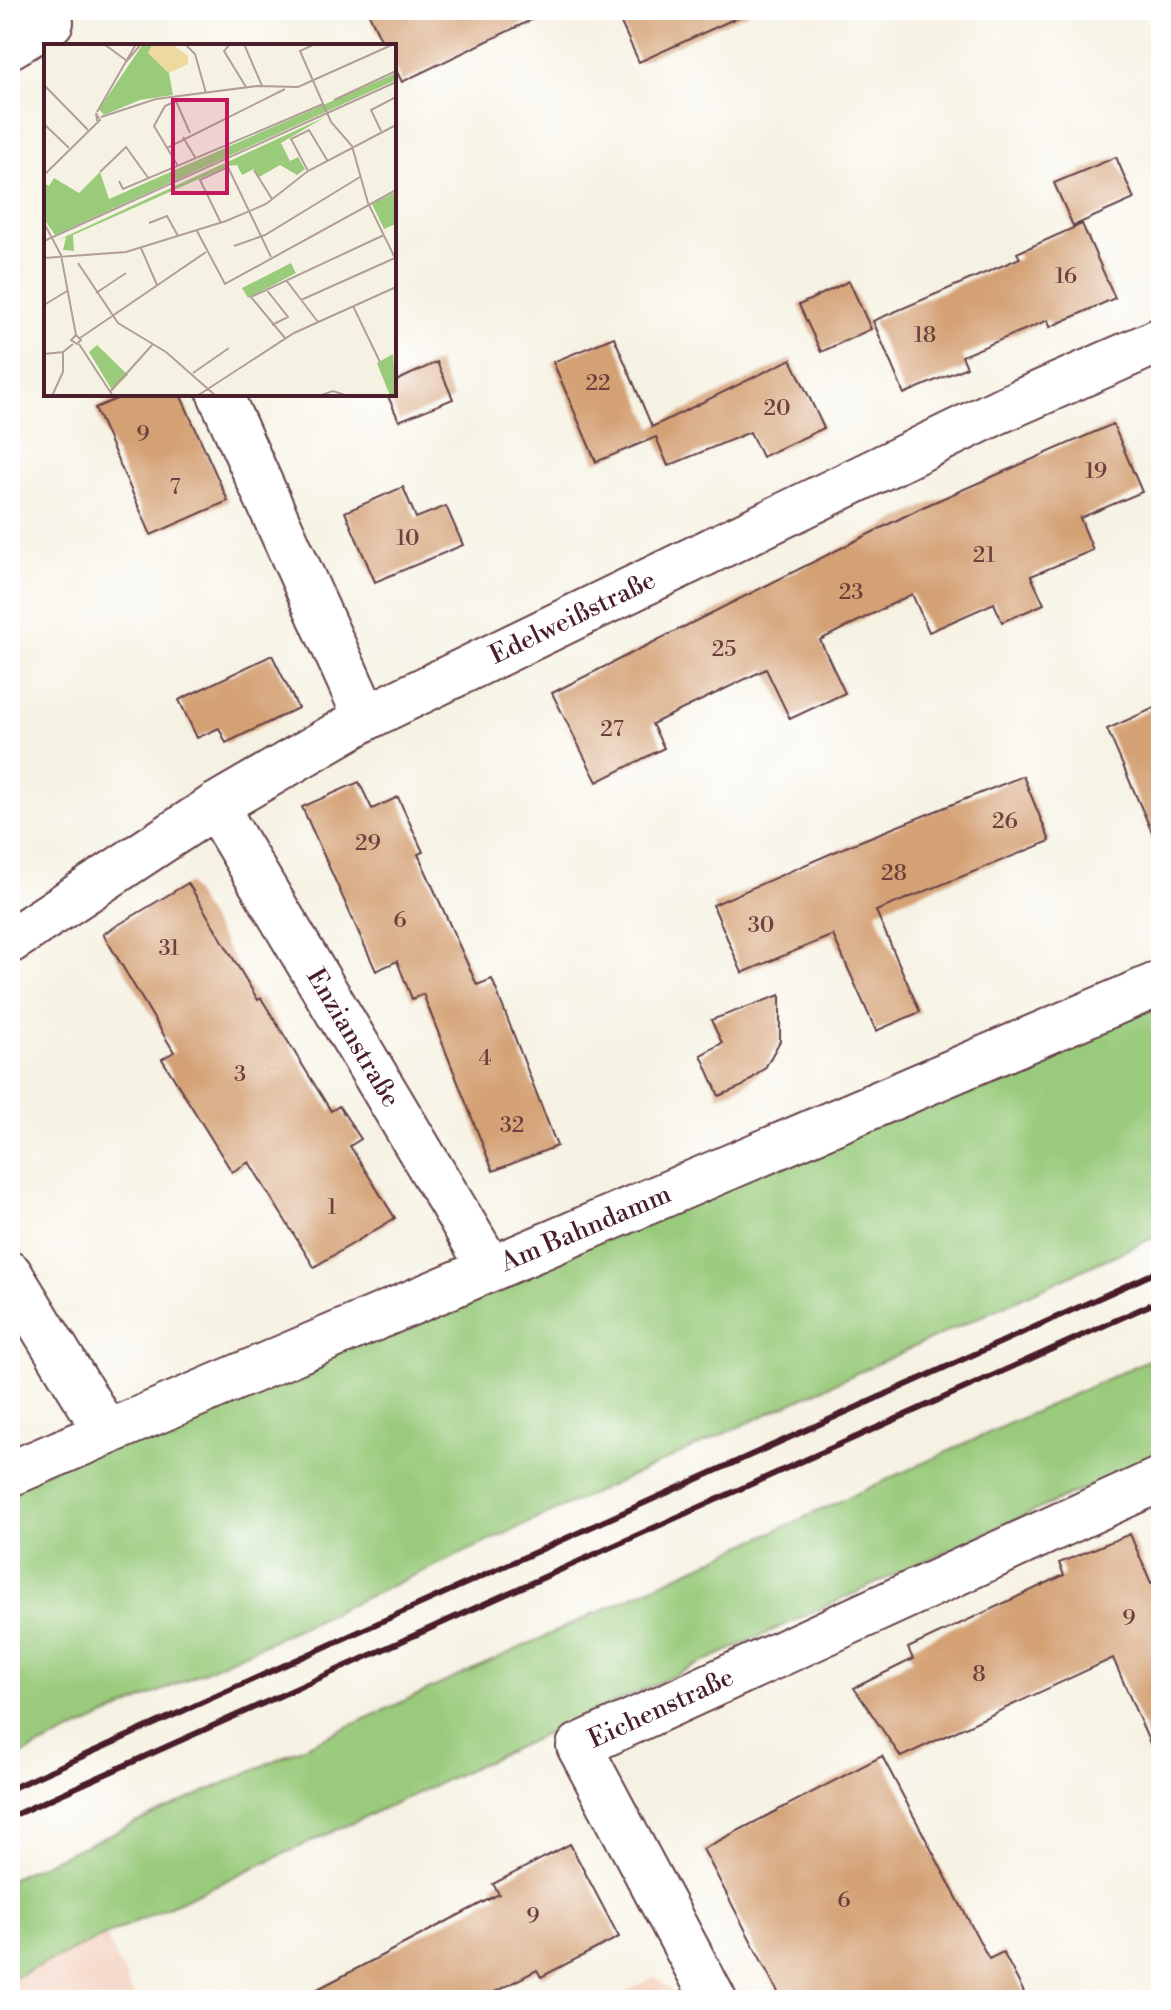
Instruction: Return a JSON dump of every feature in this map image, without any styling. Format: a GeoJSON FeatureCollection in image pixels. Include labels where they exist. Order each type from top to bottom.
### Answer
{"type":"FeatureCollection","features":[{"type":"Feature","properties":{"kind":"street"},"geometry":{"type":"LineString","coordinates":[[10,46],[54,26]]}},
{"type":"Feature","properties":{"kind":"street","name":"Edelweißstraße"},"geometry":{"type":"LineString","coordinates":[[10,941],[215,806],[366,718],[999,411],[1161,340]]}},
{"type":"Feature","properties":{"kind":"street"},"geometry":{"type":"LineString","coordinates":[[221,396],[366,718]]}},
{"type":"Feature","properties":{"kind":"street","name":"Enzianstraße"},"geometry":{"type":"LineString","coordinates":[[215,806],[490,1268]]}},
{"type":"Feature","properties":{"kind":"street","name":"Am Bahndamm"},"geometry":{"type":"LineString","coordinates":[[10,1474],[1161,983]]}},
{"type":"Feature","properties":{"kind":"street"},"geometry":{"type":"LineString","coordinates":[[10,1274],[107,1433]]}},
{"type":"Feature","properties":{"kind":"street","name":"Eichenstraße"},"geometry":{"type":"LineString","coordinates":[[714,2000],[579,1746],[1161,1479]]}},
{"type":"Feature","properties":{"kind":"shaded area"},"geometry":{"type":"Polygon","coordinates":[[[106,1936],[136,2000],[10,2000],[10,1979],[106,1936]]]}},
{"type":"Feature","properties":{"kind":"shaded area"},"geometry":{"type":"Polygon","coordinates":[[[655,1976],[681,2000],[610,2000],[655,1976]]]}},
{"type":"Feature","properties":{"kind":"green space"},"geometry":{"type":"Polygon","coordinates":[[[1161,1000],[1161,1234],[10,1760],[10,1487],[1161,1000]]]}},
{"type":"Feature","properties":{"kind":"green space"},"geometry":{"type":"Polygon","coordinates":[[[1161,1354],[1161,1453],[10,1979],[10,1879],[1161,1354]]]}},
{"type":"Feature","properties":{"kind":"building"},"geometry":{"type":"Polygon","coordinates":[[[367,10],[552,10],[402,82],[396,70],[396,44],[383,44],[367,10]]]}},
{"type":"Feature","properties":{"kind":"building"},"geometry":{"type":"Polygon","coordinates":[[[615,10],[754,10],[639,62],[615,10]]]}},
{"type":"Feature","properties":{"kind":"building"},"geometry":{"type":"Polygon","coordinates":[[[1116,157],[1134,199],[1073,226],[1054,183],[1116,157]]]}},
{"type":"Feature","properties":{"kind":"building"},"geometry":{"type":"Polygon","coordinates":[[[1082,224],[1115,298],[1050,327],[1048,320],[962,356],[967,367],[904,394],[873,321],[1020,258],[1017,253],[1082,224]]]}},
{"type":"Feature","properties":{"kind":"building"},"geometry":{"type":"Polygon","coordinates":[[[849,281],[871,329],[821,352],[799,305],[849,281]]]}},
{"type":"Feature","properties":{"kind":"building"},"geometry":{"type":"Polygon","coordinates":[[[614,337],[652,427],[791,359],[824,428],[762,457],[750,432],[668,466],[656,437],[596,462],[553,362],[614,337]]]}},
{"type":"Feature","properties":{"kind":"building"},"geometry":{"type":"Polygon","coordinates":[[[437,362],[453,399],[399,421],[388,396],[396,396],[396,381],[437,362]]]}},
{"type":"Feature","properties":{"kind":"building"},"geometry":{"type":"Polygon","coordinates":[[[123,396],[181,396],[228,501],[151,535],[95,408],[123,396]]]}},
{"type":"Feature","properties":{"kind":"building"},"geometry":{"type":"Polygon","coordinates":[[[1113,424],[1142,492],[1080,518],[1093,550],[1031,576],[1044,604],[1002,622],[994,603],[929,632],[912,594],[820,640],[845,693],[790,719],[766,669],[652,724],[664,748],[597,782],[552,693],[923,507],[1113,424]]]}},
{"type":"Feature","properties":{"kind":"building"},"geometry":{"type":"Polygon","coordinates":[[[403,487],[416,518],[446,506],[463,545],[375,582],[345,512],[403,487]]]}},
{"type":"Feature","properties":{"kind":"building"},"geometry":{"type":"Polygon","coordinates":[[[272,655],[298,708],[226,743],[219,728],[197,738],[179,700],[272,655]]]}},
{"type":"Feature","properties":{"kind":"building"},"geometry":{"type":"Polygon","coordinates":[[[1161,705],[1161,853],[1107,729],[1161,705]]]}},
{"type":"Feature","properties":{"kind":"building"},"geometry":{"type":"Polygon","coordinates":[[[1023,776],[1050,841],[876,911],[920,1012],[876,1031],[833,935],[742,973],[713,905],[848,846],[1023,776]]]}},
{"type":"Feature","properties":{"kind":"building"},"geometry":{"type":"Polygon","coordinates":[[[359,782],[372,809],[398,797],[423,852],[418,854],[477,985],[492,979],[557,1146],[493,1171],[423,994],[412,999],[397,961],[376,971],[302,807],[359,782]]]}},
{"type":"Feature","properties":{"kind":"building"},"geometry":{"type":"Polygon","coordinates":[[[188,883],[258,1000],[261,998],[331,1111],[339,1106],[361,1139],[350,1146],[395,1218],[314,1267],[249,1162],[232,1172],[162,1059],[174,1052],[103,934],[188,883]]]}},
{"type":"Feature","properties":{"kind":"building"},"geometry":{"type":"Polygon","coordinates":[[[780,995],[780,1041],[765,1068],[743,1086],[719,1096],[701,1055],[722,1043],[711,1020],[780,995]]]}},
{"type":"Feature","properties":{"kind":"building"},"geometry":{"type":"Polygon","coordinates":[[[1130,1534],[1151,1583],[1161,1578],[1161,1769],[1113,1658],[901,1757],[854,1688],[913,1659],[908,1648],[1064,1575],[1059,1563],[1130,1534]]]}},
{"type":"Feature","properties":{"kind":"building"},"geometry":{"type":"Polygon","coordinates":[[[882,1756],[989,1959],[1003,1952],[1028,2000],[782,2000],[703,1849],[882,1756]]]}},
{"type":"Feature","properties":{"kind":"building"},"geometry":{"type":"Polygon","coordinates":[[[570,1844],[619,1937],[541,1977],[537,1970],[479,2000],[297,2000],[499,1894],[493,1884],[570,1844]]]}},
{"type":"Feature","properties":{"kind":"railway"},"geometry":{"type":"LineString","coordinates":[[10,1789],[1161,1270]]}},
{"type":"Feature","properties":{"kind":"railway"},"geometry":{"type":"LineString","coordinates":[[10,1817],[1161,1300]]}}]}
